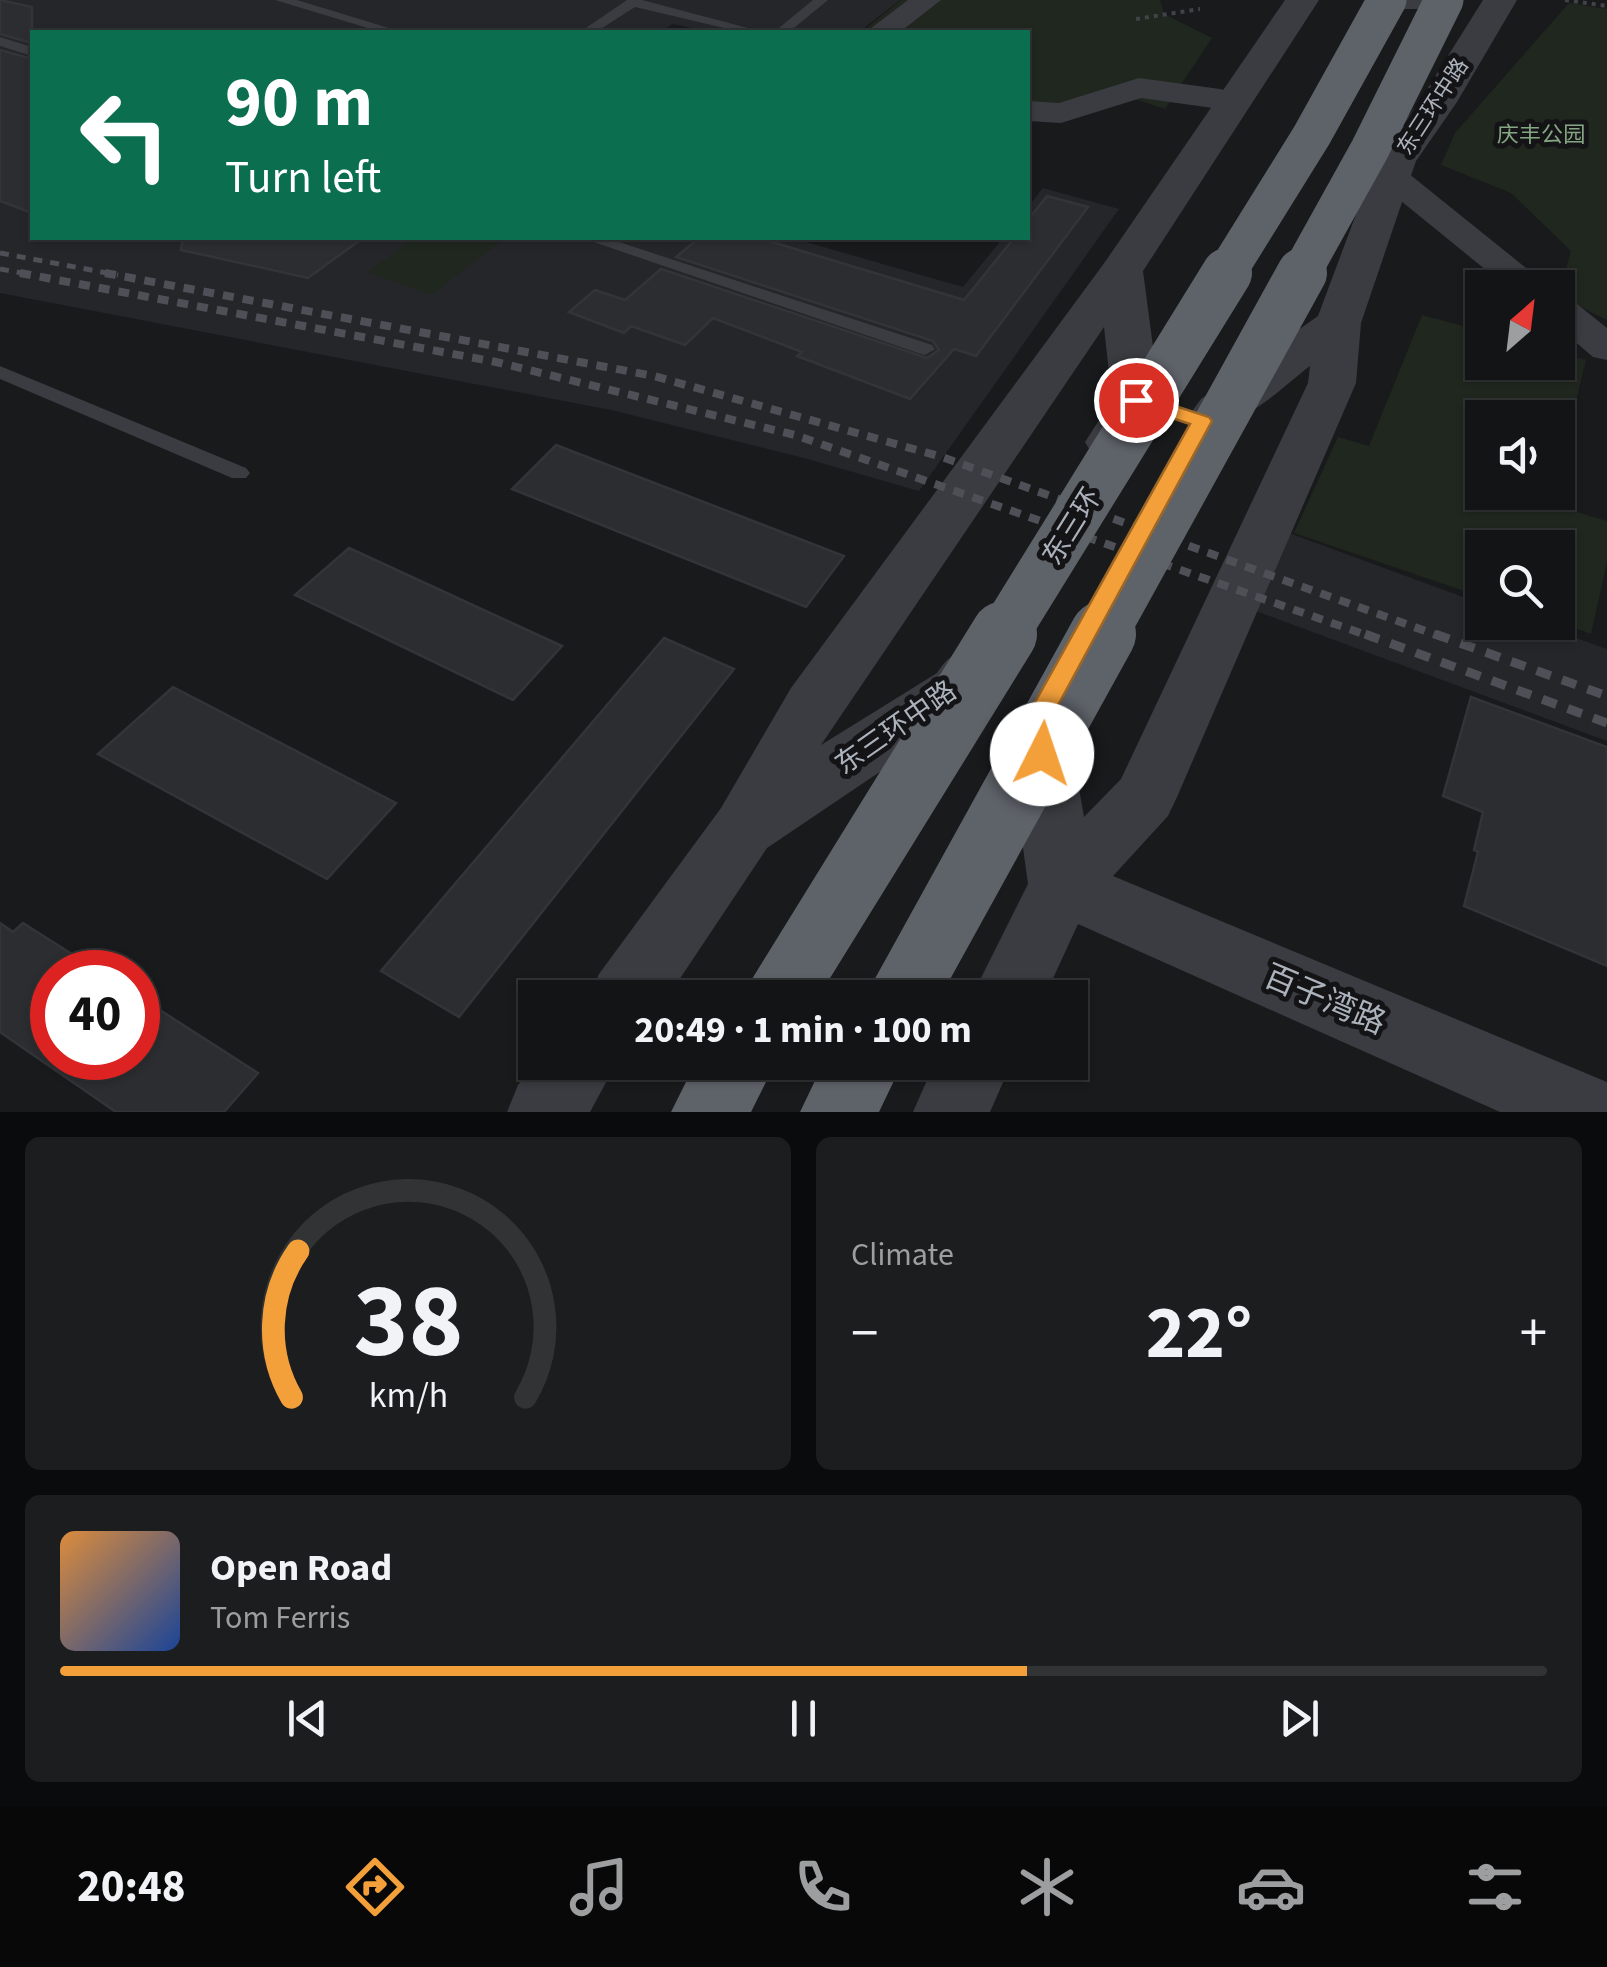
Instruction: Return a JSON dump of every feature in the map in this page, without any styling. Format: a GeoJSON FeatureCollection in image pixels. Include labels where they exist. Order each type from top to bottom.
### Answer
{"type":"FeatureCollection","features":[{"type":"Feature","properties":{"kind":"highway","name":"东三环"},"geometry":{"type":"LineString","coordinates":[[790,980],[1312,135],[1440,5]]}},
{"type":"Feature","properties":{"kind":"highway"},"geometry":{"type":"LineString","coordinates":[[912,980],[1360,166],[1440,5]]}},
{"type":"Feature","properties":{"kind":"highway"},"geometry":{"type":"LineString","coordinates":[[708,1112],[728,1080]]}},
{"type":"Feature","properties":{"kind":"highway"},"geometry":{"type":"LineString","coordinates":[[838,1112],[856,1080]]}},
{"type":"Feature","properties":{"kind":"street"},"geometry":{"type":"LineString","coordinates":[[885,30],[927,0]]}},
{"type":"Feature","properties":{"kind":"street","name":"东三环中路"},"geometry":{"type":"LineString","coordinates":[[638,980],[744,828],[812,705],[1310,1]]}},
{"type":"Feature","properties":{"kind":"street","name":"东三环中路"},"geometry":{"type":"LineString","coordinates":[[1016,980],[1062,885],[1145,797],[1332,383],[1338,323],[1396,161],[1438,102],[1440,5]]}},
{"type":"Feature","properties":{"kind":"street"},"geometry":{"type":"LineString","coordinates":[[1030,111],[1061,112],[1140,88],[1172,96],[1220,99]]}},
{"type":"Feature","properties":{"kind":"street"},"geometry":{"type":"LineString","coordinates":[[1391,176],[1509,270]]}},
{"type":"Feature","properties":{"kind":"street"},"geometry":{"type":"LineString","coordinates":[[1121,271],[1136,400],[1202,421]]}},
{"type":"Feature","properties":{"kind":"street"},"geometry":{"type":"LineString","coordinates":[[1575,322],[1607,348]]}},
{"type":"Feature","properties":{"kind":"street"},"geometry":{"type":"LineString","coordinates":[[1062,885],[1037,722],[1202,421],[1338,323]]}},
{"type":"Feature","properties":{"kind":"street","name":"东三环中路"},"geometry":{"type":"LineString","coordinates":[[744,828],[958,690],[1136,400]]}},
{"type":"Feature","properties":{"kind":"street"},"geometry":{"type":"LineString","coordinates":[[958,690],[1037,722]]}},
{"type":"Feature","properties":{"kind":"street","name":"百子湾路"},"geometry":{"type":"LineString","coordinates":[[1062,885],[1587,1112]]}},
{"type":"Feature","properties":{"kind":"street"},"geometry":{"type":"LineString","coordinates":[[545,1112],[567,1080]]}},
{"type":"Feature","properties":{"kind":"street"},"geometry":{"type":"LineString","coordinates":[[951,1112],[966,1080]]}},
{"type":"Feature","properties":{"kind":"lane"},"geometry":{"type":"LineString","coordinates":[[282,0],[388,30]]}},
{"type":"Feature","properties":{"kind":"lane"},"geometry":{"type":"LineString","coordinates":[[784,30],[822,0]]}},
{"type":"Feature","properties":{"kind":"lane"},"geometry":{"type":"LineString","coordinates":[[590,30],[633,2],[748,30]]}},
{"type":"Feature","properties":{"kind":"lane"},"geometry":{"type":"LineString","coordinates":[[0,42],[30,51]]}},
{"type":"Feature","properties":{"kind":"lane"},"geometry":{"type":"LineString","coordinates":[[597,240],[925,348]]}},
{"type":"Feature","properties":{"kind":"lane"},"geometry":{"type":"LineString","coordinates":[[0,372],[239,473]]}},
{"type":"Feature","properties":{"kind":"path"},"geometry":{"type":"LineString","coordinates":[[1565,0],[1607,6]]}},
{"type":"Feature","properties":{"kind":"path"},"geometry":{"type":"LineString","coordinates":[[1136,19],[1200,9]]}},
{"type":"Feature","properties":{"kind":"shaded area"},"geometry":{"type":"Polygon","coordinates":[[[0,0],[900,0],[862,30],[700,30],[673,24],[663,30],[30,30],[30,240],[799,240],[963,287],[1001,240],[1030,240],[1030,204],[1043,188],[1119,209],[919,491],[611,410],[0,293],[0,0]]]}},
{"type":"Feature","properties":{"kind":"shaded area"},"geometry":{"type":"Polygon","coordinates":[[[1248,518],[1465,598],[1465,640],[1575,638],[1607,649],[1607,741],[1210,594],[1248,518]]]}},
{"type":"Feature","properties":{"kind":"green space"},"geometry":{"type":"Polygon","coordinates":[[[901,0],[1160,0],[1164,14],[1212,38],[1165,109],[1132,98],[1030,122],[1030,30],[864,30],[901,0]]]}},
{"type":"Feature","properties":{"kind":"green space","name":"庆丰公园"},"geometry":{"type":"Polygon","coordinates":[[[1569,3],[1607,9],[1607,320],[1575,304],[1575,270],[1566,270],[1571,251],[1511,193],[1441,165],[1455,133],[1569,3]]]}},
{"type":"Feature","properties":{"kind":"green space"},"geometry":{"type":"Polygon","coordinates":[[[412,240],[502,240],[431,295],[368,272],[412,240]]]}},
{"type":"Feature","properties":{"kind":"green space"},"geometry":{"type":"Polygon","coordinates":[[[1422,315],[1465,326],[1465,380],[1575,380],[1575,357],[1586,360],[1575,404],[1575,400],[1465,400],[1465,510],[1570,510],[1607,521],[1607,562],[1591,634],[1575,628],[1575,530],[1465,530],[1465,591],[1294,533],[1338,437],[1369,446],[1422,315]]]}},
{"type":"Feature","properties":{"kind":"building"},"geometry":{"type":"Polygon","coordinates":[[[0,0],[32,7],[30,42],[0,34],[0,0]]]}},
{"type":"Feature","properties":{"kind":"building"},"geometry":{"type":"Polygon","coordinates":[[[0,50],[30,58],[30,212],[0,201],[0,50]]]}},
{"type":"Feature","properties":{"kind":"building"},"geometry":{"type":"Polygon","coordinates":[[[1047,196],[1088,207],[976,356],[954,349],[910,399],[797,356],[802,352],[713,318],[685,345],[631,326],[624,333],[569,312],[595,290],[625,300],[661,269],[927,358],[939,350],[933,341],[676,257],[697,240],[766,240],[964,300],[1012,240],[1030,240],[1030,217],[1047,196]]]}},
{"type":"Feature","properties":{"kind":"building"},"geometry":{"type":"Polygon","coordinates":[[[183,240],[360,240],[308,278],[181,250],[183,240]]]}},
{"type":"Feature","properties":{"kind":"building"},"geometry":{"type":"Polygon","coordinates":[[[556,445],[844,556],[806,607],[512,489],[556,445]]]}},
{"type":"Feature","properties":{"kind":"building"},"geometry":{"type":"Polygon","coordinates":[[[349,548],[562,646],[513,700],[295,595],[349,548]]]}},
{"type":"Feature","properties":{"kind":"building"},"geometry":{"type":"Polygon","coordinates":[[[664,638],[734,669],[459,1017],[381,971],[664,638]]]}},
{"type":"Feature","properties":{"kind":"building"},"geometry":{"type":"Polygon","coordinates":[[[173,687],[396,803],[327,879],[98,754],[173,687]]]}},
{"type":"Feature","properties":{"kind":"building"},"geometry":{"type":"Polygon","coordinates":[[[1471,697],[1607,747],[1607,966],[1464,906],[1478,852],[1474,850],[1483,812],[1443,796],[1471,697]]]}},
{"type":"Feature","properties":{"kind":"building"},"geometry":{"type":"Polygon","coordinates":[[[0,923],[13,932],[23,923],[65,950],[30,950],[30,1053],[0,1032],[0,923]]]}},
{"type":"Feature","properties":{"kind":"building"},"geometry":{"type":"Polygon","coordinates":[[[160,1010],[258,1073],[224,1112],[116,1112],[70,1080],[160,1080],[160,1010]]]}},
{"type":"Feature","properties":{"kind":"railway"},"geometry":{"type":"LineString","coordinates":[[0,253],[118,275]]}},
{"type":"Feature","properties":{"kind":"railway"},"geometry":{"type":"LineString","coordinates":[[0,269],[33,275]]}},
{"type":"Feature","properties":{"kind":"railway"},"geometry":{"type":"LineString","coordinates":[[20,273],[496,362],[795,435],[1372,637]]}},
{"type":"Feature","properties":{"kind":"railway"},"geometry":{"type":"LineString","coordinates":[[105,273],[654,376],[942,457],[1442,637]]}},
{"type":"Feature","properties":{"kind":"railway"},"geometry":{"type":"LineString","coordinates":[[1365,634],[1607,723]]}},
{"type":"Feature","properties":{"kind":"railway"},"geometry":{"type":"LineString","coordinates":[[1435,634],[1607,696]]}},
{"type":"Feature","properties":{"kind":"route"},"geometry":{"type":"LineString","coordinates":[[1042,754],[1037,722],[1202,421],[1136,400]]}}]}
